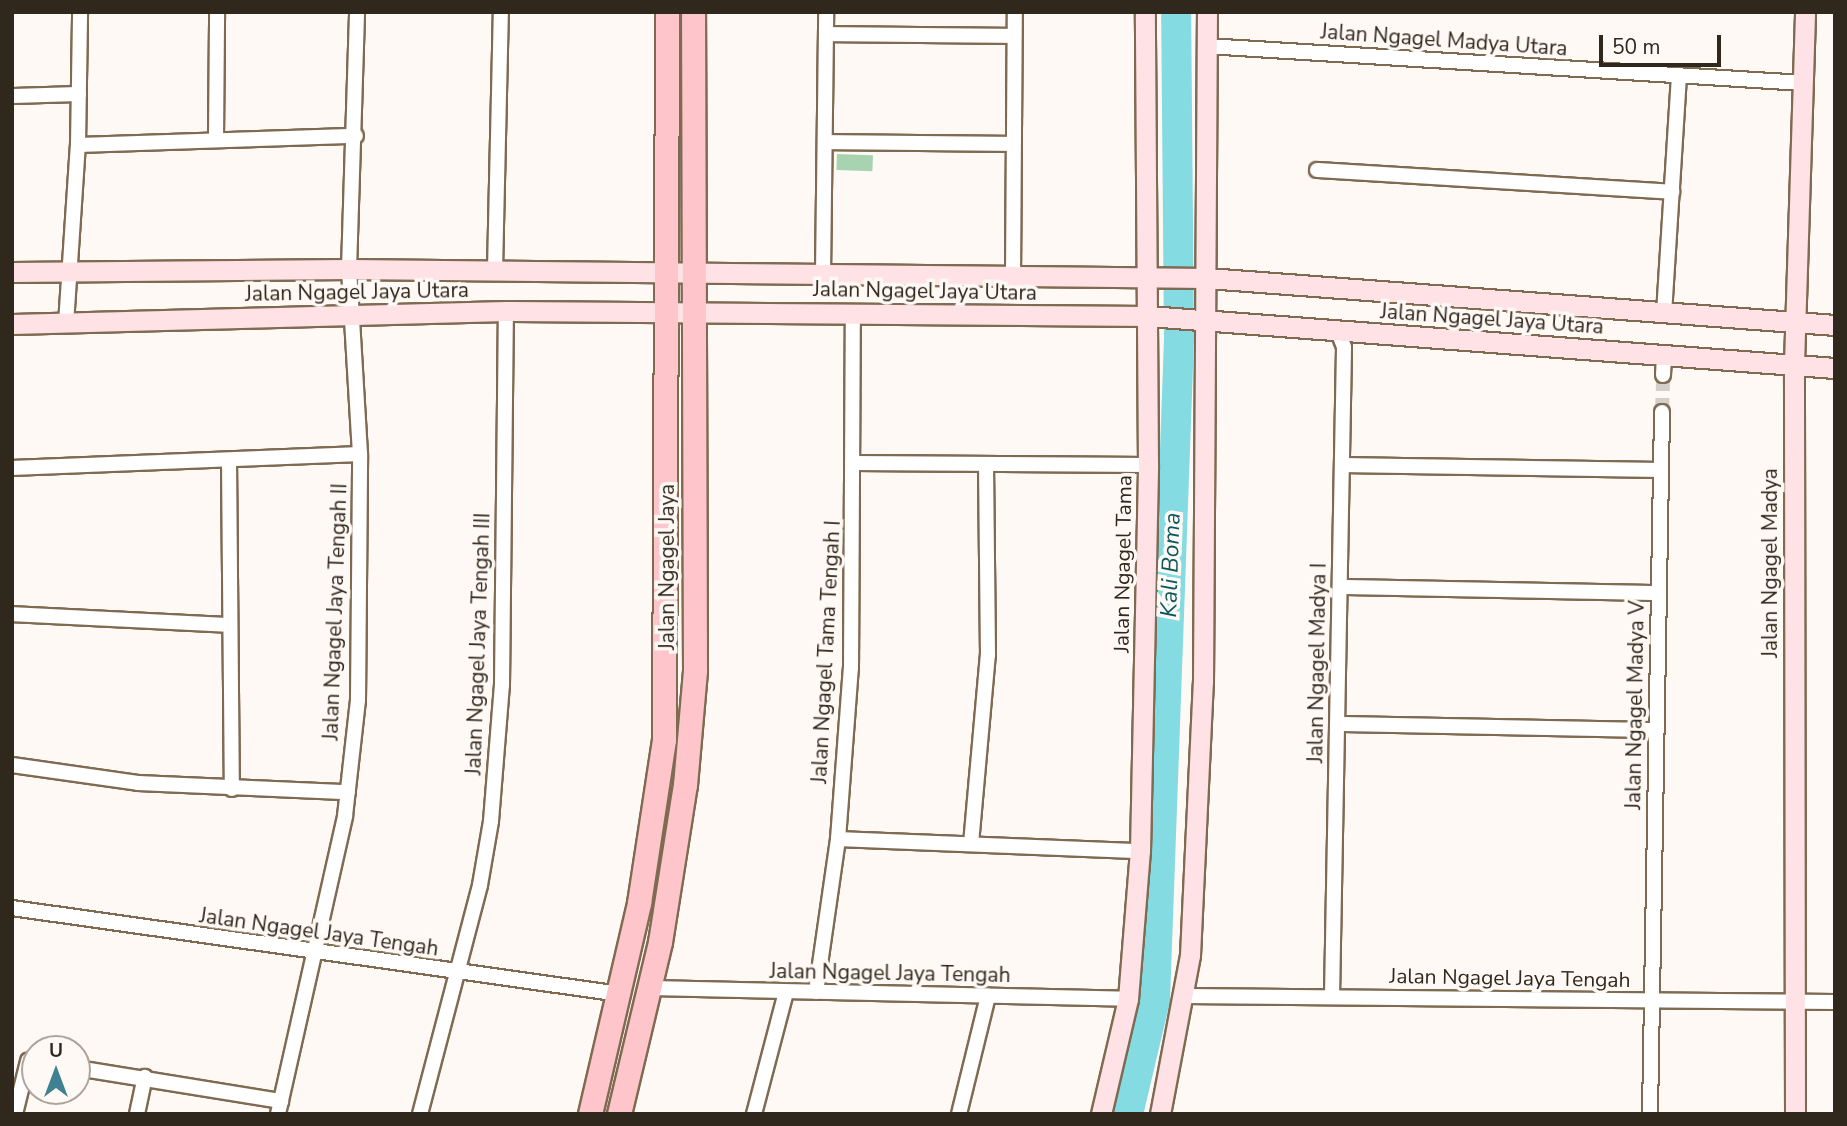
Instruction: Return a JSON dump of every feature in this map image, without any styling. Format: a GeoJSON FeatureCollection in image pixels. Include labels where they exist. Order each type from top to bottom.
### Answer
{"type":"FeatureCollection","features":[{"type":"Feature","properties":{"kind":"main road","name":"Jalan Ngagel Jaya"},"geometry":{"type":"LineString","coordinates":[[590,1114],[620,994],[655,814],[666,682],[667,12]]}},
{"type":"Feature","properties":{"kind":"main road","name":"Jalan Ngagel Jaya"},"geometry":{"type":"LineString","coordinates":[[619,1114],[651,988],[685,785],[694,685],[697,272],[693,12]]}},
{"type":"Feature","properties":{"kind":"main road"},"geometry":{"type":"LineString","coordinates":[[666,682],[694,685]]}},
{"type":"Feature","properties":{"kind":"street"},"geometry":{"type":"LineString","coordinates":[[66,324],[72,271],[78,145],[79,12]]}},
{"type":"Feature","properties":{"kind":"street"},"geometry":{"type":"LineString","coordinates":[[216,138],[218,12]]}},
{"type":"Feature","properties":{"kind":"street","name":"Jalan Ngagel Jaya Tengah II"},"geometry":{"type":"LineString","coordinates":[[279,1107],[315,954],[348,792],[359,676],[360,454],[355,314],[349,269],[356,136],[357,12]]}},
{"type":"Feature","properties":{"kind":"street"},"geometry":{"type":"LineString","coordinates":[[495,270],[500,12]]}},
{"type":"Feature","properties":{"kind":"street"},"geometry":{"type":"LineString","coordinates":[[823,274],[826,12]]}},
{"type":"Feature","properties":{"kind":"street","name":"Jalan Ngagel Jaya Utara"},"geometry":{"type":"LineString","coordinates":[[1013,275],[1015,12]]}},
{"type":"Feature","properties":{"kind":"street","name":"Jalan Ngagel Tama"},"geometry":{"type":"LineString","coordinates":[[1101,1114],[1128,999],[1140,851],[1148,465],[1155,317],[1145,12]]}},
{"type":"Feature","properties":{"kind":"street"},"geometry":{"type":"LineString","coordinates":[[1160,1114],[1185,996],[1203,682],[1203,278],[1207,12]]}},
{"type":"Feature","properties":{"kind":"street","name":"Jalan Ngagel Madya"},"geometry":{"type":"LineString","coordinates":[[1796,1114],[1794,364],[1805,12]]}},
{"type":"Feature","properties":{"kind":"street"},"geometry":{"type":"LineString","coordinates":[[826,34],[1014,36]]}},
{"type":"Feature","properties":{"kind":"street","name":"Jalan Ngagel Madya Utara"},"geometry":{"type":"LineString","coordinates":[[1207,46],[1804,83]]}},
{"type":"Feature","properties":{"kind":"street"},"geometry":{"type":"LineString","coordinates":[[1664,314],[1679,75]]}},
{"type":"Feature","properties":{"kind":"street"},"geometry":{"type":"LineString","coordinates":[[12,96],[79,94]]}},
{"type":"Feature","properties":{"kind":"street"},"geometry":{"type":"LineString","coordinates":[[78,145],[216,138],[356,136]]}},
{"type":"Feature","properties":{"kind":"street"},"geometry":{"type":"LineString","coordinates":[[825,142],[1013,144]]}},
{"type":"Feature","properties":{"kind":"street"},"geometry":{"type":"LineString","coordinates":[[1317,170],[1672,192]]}},
{"type":"Feature","properties":{"kind":"street","name":"Jalan Ngagel Jaya Utara"},"geometry":{"type":"LineString","coordinates":[[12,272],[349,269],[1203,278],[1835,326]]}},
{"type":"Feature","properties":{"kind":"street","name":"Jalan Ngagel Jaya Utara"},"geometry":{"type":"LineString","coordinates":[[12,324],[506,311],[853,312],[1155,317],[1835,368]]}},
{"type":"Feature","properties":{"kind":"street","name":"Jalan Ngagel Jaya Tengah III"},"geometry":{"type":"LineString","coordinates":[[420,1114],[480,885],[491,821],[502,679],[506,311]]}},
{"type":"Feature","properties":{"kind":"street","name":"Jalan Ngagel Tama Tengah I"},"geometry":{"type":"LineString","coordinates":[[816,992],[838,839],[851,659],[855,463],[853,312]]}},
{"type":"Feature","properties":{"kind":"street","name":"Jalan Ngagel Madya I"},"geometry":{"type":"LineString","coordinates":[[1332,997],[1344,347],[1338,331]]}},
{"type":"Feature","properties":{"kind":"street"},"geometry":{"type":"LineString","coordinates":[[1663,375],[1664,354]]}},
{"type":"Feature","properties":{"kind":"street","name":"Jalan Ngagel Madya V"},"geometry":{"type":"LineString","coordinates":[[1650,1114],[1662,412]]}},
{"type":"Feature","properties":{"kind":"street"},"geometry":{"type":"LineString","coordinates":[[12,468],[360,454]]}},
{"type":"Feature","properties":{"kind":"street"},"geometry":{"type":"LineString","coordinates":[[229,460],[232,789]]}},
{"type":"Feature","properties":{"kind":"street"},"geometry":{"type":"LineString","coordinates":[[855,463],[986,466],[1148,465]]}},
{"type":"Feature","properties":{"kind":"street"},"geometry":{"type":"LineString","coordinates":[[1342,465],[1661,470]]}},
{"type":"Feature","properties":{"kind":"street"},"geometry":{"type":"LineString","coordinates":[[971,844],[988,655],[986,466]]}},
{"type":"Feature","properties":{"kind":"street"},"geometry":{"type":"LineString","coordinates":[[1340,587],[1658,593]]}},
{"type":"Feature","properties":{"kind":"street"},"geometry":{"type":"LineString","coordinates":[[12,614],[230,625]]}},
{"type":"Feature","properties":{"kind":"street"},"geometry":{"type":"LineString","coordinates":[[1337,724],[1656,730]]}},
{"type":"Feature","properties":{"kind":"street"},"geometry":{"type":"LineString","coordinates":[[12,765],[138,783],[348,792]]}},
{"type":"Feature","properties":{"kind":"street"},"geometry":{"type":"LineString","coordinates":[[838,839],[1140,851]]}},
{"type":"Feature","properties":{"kind":"street","name":"Jalan Ngagel Jaya Tengah"},"geometry":{"type":"LineString","coordinates":[[12,908],[315,954],[620,994]]}},
{"type":"Feature","properties":{"kind":"street","name":"Jalan Ngagel Jaya Tengah"},"geometry":{"type":"LineString","coordinates":[[651,988],[1128,999]]}},
{"type":"Feature","properties":{"kind":"street"},"geometry":{"type":"LineString","coordinates":[[754,1114],[786,992]]}},
{"type":"Feature","properties":{"kind":"street"},"geometry":{"type":"LineString","coordinates":[[959,1114],[988,996]]}},
{"type":"Feature","properties":{"kind":"street","name":"Jalan Ngagel Jaya Tengah"},"geometry":{"type":"LineString","coordinates":[[1185,996],[1835,1002]]}},
{"type":"Feature","properties":{"kind":"street"},"geometry":{"type":"LineString","coordinates":[[91,1070],[145,1077],[279,1107]]}},
{"type":"Feature","properties":{"kind":"street"},"geometry":{"type":"LineString","coordinates":[[136,1114],[145,1077]]}},
{"type":"Feature","properties":{"kind":"street"},"geometry":{"type":"LineString","coordinates":[[15,1114],[21,1094]]}},
{"type":"Feature","properties":{"kind":"green space"},"geometry":{"type":"Polygon","coordinates":[[[837,154],[873,155],[872,171],[836,170],[837,154]]]}},
{"type":"Feature","properties":{"kind":"waterway","name":"Kali Boma"},"geometry":{"type":"LineString","coordinates":[[1128,1114],[1155,1000],[1179,340],[1176,12]]}},
{"type":"Feature","properties":{"kind":"tunnel"},"geometry":{"type":"LineString","coordinates":[[1662,412],[1663,375]]}}]}
